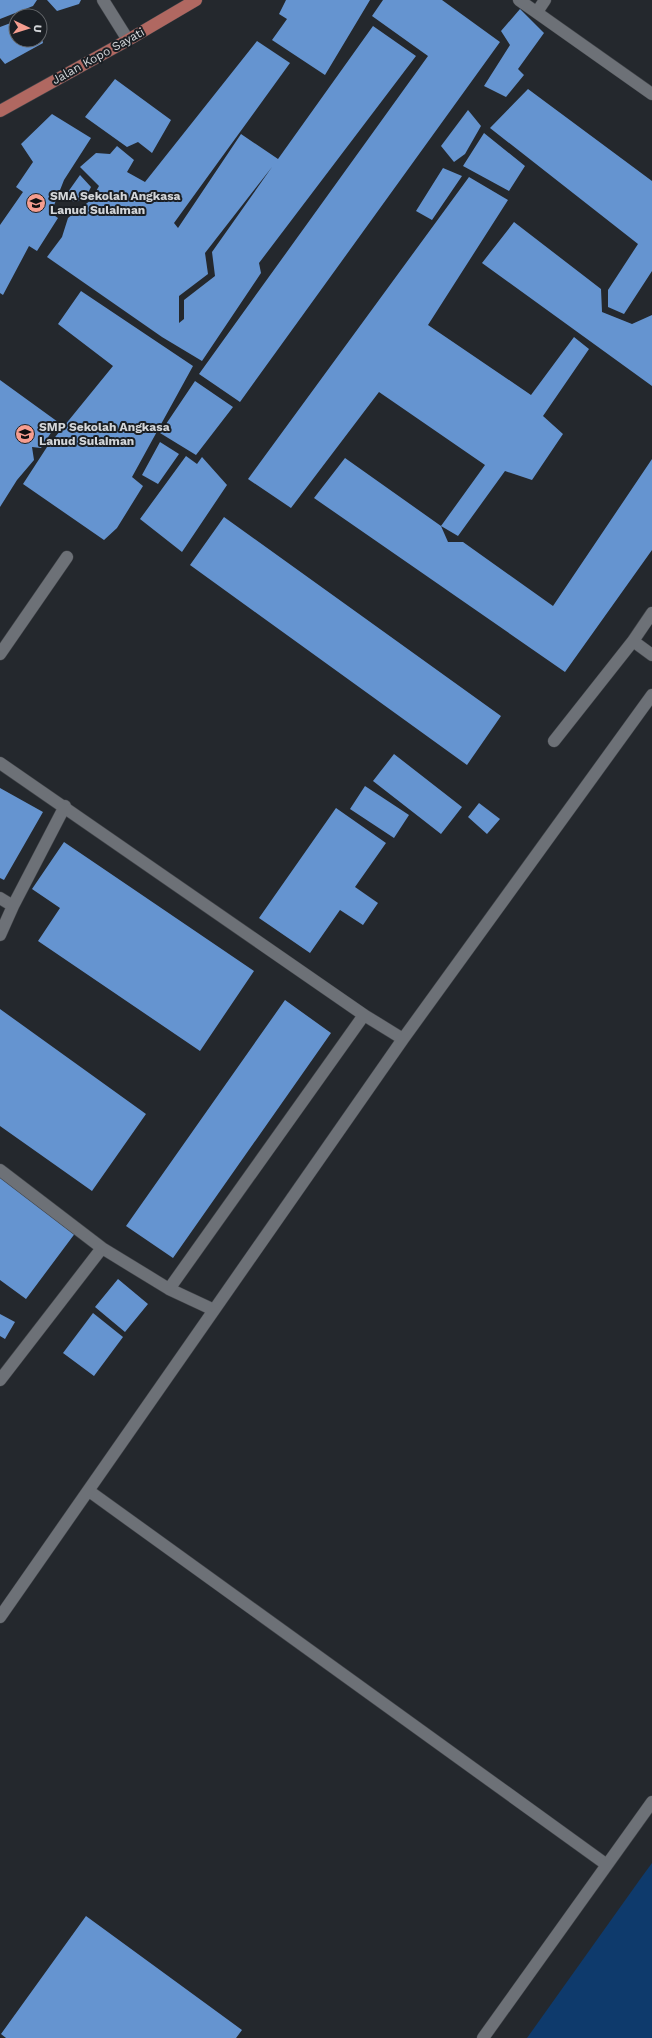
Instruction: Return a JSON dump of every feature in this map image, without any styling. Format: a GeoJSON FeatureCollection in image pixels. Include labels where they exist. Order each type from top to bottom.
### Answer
{"type":"FeatureCollection","features":[{"type":"Feature","properties":{"kind":"main road","name":"Jalan Kopo Sayati"},"geometry":{"type":"LineString","coordinates":[[0,111],[128,40],[196,0]]}},
{"type":"Feature","properties":{"kind":"street"},"geometry":{"type":"LineString","coordinates":[[103,0],[128,40]]}},
{"type":"Feature","properties":{"kind":"street"},"geometry":{"type":"LineString","coordinates":[[519,0],[652,94]]}},
{"type":"Feature","properties":{"kind":"street"},"geometry":{"type":"LineString","coordinates":[[537,12],[545,0]]}},
{"type":"Feature","properties":{"kind":"street"},"geometry":{"type":"LineString","coordinates":[[0,654],[67,557]]}},
{"type":"Feature","properties":{"kind":"street"},"geometry":{"type":"LineString","coordinates":[[554,741],[633,641],[652,613]]}},
{"type":"Feature","properties":{"kind":"street"},"geometry":{"type":"LineString","coordinates":[[633,641],[652,655]]}},
{"type":"Feature","properties":{"kind":"street"},"geometry":{"type":"LineString","coordinates":[[0,1617],[403,1039],[652,695]]}},
{"type":"Feature","properties":{"kind":"street"},"geometry":{"type":"LineString","coordinates":[[0,763],[65,806],[364,1015],[403,1039]]}},
{"type":"Feature","properties":{"kind":"street"},"geometry":{"type":"LineString","coordinates":[[0,935],[13,906],[65,806]]}},
{"type":"Feature","properties":{"kind":"street"},"geometry":{"type":"LineString","coordinates":[[0,898],[13,906]]}},
{"type":"Feature","properties":{"kind":"street"},"geometry":{"type":"LineString","coordinates":[[169,1288],[364,1015]]}},
{"type":"Feature","properties":{"kind":"street"},"geometry":{"type":"LineString","coordinates":[[0,1170],[102,1248],[169,1288],[214,1310]]}},
{"type":"Feature","properties":{"kind":"street"},"geometry":{"type":"LineString","coordinates":[[0,1380],[102,1248]]}},
{"type":"Feature","properties":{"kind":"street"},"geometry":{"type":"LineString","coordinates":[[89,1491],[607,1865]]}},
{"type":"Feature","properties":{"kind":"street"},"geometry":{"type":"LineString","coordinates":[[483,2038],[652,1802]]}},
{"type":"Feature","properties":{"kind":"shaded area"},"geometry":{"type":"Polygon","coordinates":[[[652,1863],[652,2038],[527,2038],[641,1878],[652,1863]]]}},
{"type":"Feature","properties":{"kind":"building"},"geometry":{"type":"Polygon","coordinates":[[[0,0],[37,0],[33,6],[28,8],[8,8],[8,16],[0,19],[0,0]]]}},
{"type":"Feature","properties":{"kind":"building"},"geometry":{"type":"Polygon","coordinates":[[[47,0],[81,0],[79,4],[57,11],[47,0]]]}},
{"type":"Feature","properties":{"kind":"building"},"geometry":{"type":"Polygon","coordinates":[[[286,0],[370,0],[325,75],[272,40],[287,19],[279,14],[286,0]]]}},
{"type":"Feature","properties":{"kind":"building"},"geometry":{"type":"Polygon","coordinates":[[[383,0],[442,0],[500,42],[240,402],[199,374],[428,56],[372,16],[383,0]]]}},
{"type":"Feature","properties":{"kind":"building"},"geometry":{"type":"Polygon","coordinates":[[[520,9],[544,33],[518,69],[524,75],[506,97],[484,86],[510,45],[501,31],[520,9]]]}},
{"type":"Feature","properties":{"kind":"building"},"geometry":{"type":"Polygon","coordinates":[[[8,24],[8,48],[34,48],[5,64],[0,58],[0,27],[8,24]]]}},
{"type":"Feature","properties":{"kind":"building"},"geometry":{"type":"Polygon","coordinates":[[[373,26],[416,56],[259,263],[261,273],[202,361],[162,337],[47,257],[62,237],[68,218],[91,200],[99,186],[80,167],[96,153],[110,154],[117,146],[134,160],[127,172],[145,182],[257,41],[290,63],[174,223],[178,228],[241,134],[278,159],[373,26]],[[272,167],[205,253],[208,274],[179,296],[179,323],[184,319],[184,300],[215,276],[212,252],[272,167]]]}},
{"type":"Feature","properties":{"kind":"building"},"geometry":{"type":"Polygon","coordinates":[[[115,79],[171,120],[152,153],[138,142],[127,147],[85,117],[115,79]]]}},
{"type":"Feature","properties":{"kind":"building"},"geometry":{"type":"Polygon","coordinates":[[[528,89],[652,181],[652,271],[624,314],[608,307],[608,290],[638,244],[490,128],[528,89]]]}},
{"type":"Feature","properties":{"kind":"building"},"geometry":{"type":"Polygon","coordinates":[[[468,110],[481,126],[465,154],[454,162],[441,146],[468,110]]]}},
{"type":"Feature","properties":{"kind":"building","name":"SMA Sekolah Angkasa Lanud Sulaiman"},"geometry":{"type":"Polygon","coordinates":[[[52,114],[91,138],[64,180],[51,213],[58,218],[37,251],[29,246],[3,295],[0,293],[0,225],[23,192],[16,187],[33,162],[21,144],[52,114]]]}},
{"type":"Feature","properties":{"kind":"building"},"geometry":{"type":"Polygon","coordinates":[[[484,133],[525,166],[509,191],[463,166],[484,133]]]}},
{"type":"Feature","properties":{"kind":"building"},"geometry":{"type":"Polygon","coordinates":[[[443,168],[462,176],[432,220],[416,211],[443,168]]]}},
{"type":"Feature","properties":{"kind":"building"},"geometry":{"type":"Polygon","coordinates":[[[80,175],[91,187],[87,195],[77,202],[63,199],[80,175]]]}},
{"type":"Feature","properties":{"kind":"building"},"geometry":{"type":"Polygon","coordinates":[[[469,177],[508,200],[428,325],[531,395],[574,337],[589,349],[543,416],[563,434],[532,480],[505,471],[458,536],[441,526],[485,465],[379,392],[291,508],[248,479],[469,177]]]}},
{"type":"Feature","properties":{"kind":"building"},"geometry":{"type":"Polygon","coordinates":[[[514,222],[601,289],[602,312],[632,324],[652,315],[652,386],[482,263],[514,222]]]}},
{"type":"Feature","properties":{"kind":"building"},"geometry":{"type":"Polygon","coordinates":[[[81,291],[193,366],[132,477],[143,486],[117,528],[104,540],[23,484],[47,447],[113,366],[58,324],[81,291]]]}},
{"type":"Feature","properties":{"kind":"building","name":"SMP Sekolah Angkasa Lanud Sulaiman"},"geometry":{"type":"Polygon","coordinates":[[[0,380],[58,422],[41,448],[32,447],[34,460],[17,480],[0,507],[0,380]]]}},
{"type":"Feature","properties":{"kind":"building"},"geometry":{"type":"Polygon","coordinates":[[[195,381],[233,407],[196,455],[160,433],[195,381]]]}},
{"type":"Feature","properties":{"kind":"building"},"geometry":{"type":"Polygon","coordinates":[[[160,442],[179,454],[158,484],[142,475],[160,442]]]}},
{"type":"Feature","properties":{"kind":"building"},"geometry":{"type":"Polygon","coordinates":[[[186,456],[197,464],[202,457],[227,485],[182,552],[140,519],[186,456]]]}},
{"type":"Feature","properties":{"kind":"building"},"geometry":{"type":"Polygon","coordinates":[[[345,458],[441,526],[448,542],[463,542],[553,606],[652,459],[652,550],[565,672],[314,498],[345,458]]]}},
{"type":"Feature","properties":{"kind":"building"},"geometry":{"type":"Polygon","coordinates":[[[224,517],[501,716],[467,765],[190,565],[224,517]]]}},
{"type":"Feature","properties":{"kind":"building"},"geometry":{"type":"Polygon","coordinates":[[[394,754],[462,807],[441,834],[373,781],[394,754]]]}},
{"type":"Feature","properties":{"kind":"building"},"geometry":{"type":"Polygon","coordinates":[[[365,786],[409,815],[394,838],[350,809],[365,786]]]}},
{"type":"Feature","properties":{"kind":"building"},"geometry":{"type":"Polygon","coordinates":[[[0,788],[43,812],[4,880],[0,878],[0,788]]]}},
{"type":"Feature","properties":{"kind":"building"},"geometry":{"type":"Polygon","coordinates":[[[479,803],[500,819],[487,834],[468,817],[479,803]]]}},
{"type":"Feature","properties":{"kind":"building"},"geometry":{"type":"Polygon","coordinates":[[[336,808],[386,843],[355,887],[378,903],[363,925],[340,910],[310,953],[259,918],[336,808]]]}},
{"type":"Feature","properties":{"kind":"building"},"geometry":{"type":"Polygon","coordinates":[[[64,842],[254,971],[200,1051],[38,941],[60,908],[32,889],[64,842]]]}},
{"type":"Feature","properties":{"kind":"building"},"geometry":{"type":"Polygon","coordinates":[[[285,1000],[331,1033],[173,1258],[126,1226],[285,1000]]]}},
{"type":"Feature","properties":{"kind":"building"},"geometry":{"type":"Polygon","coordinates":[[[0,1009],[146,1114],[92,1191],[0,1126],[0,1009]]]}},
{"type":"Feature","properties":{"kind":"building"},"geometry":{"type":"Polygon","coordinates":[[[0,1176],[76,1232],[26,1299],[0,1280],[0,1176]]]}},
{"type":"Feature","properties":{"kind":"building"},"geometry":{"type":"Polygon","coordinates":[[[118,1279],[148,1304],[125,1332],[95,1307],[118,1279]]]}},
{"type":"Feature","properties":{"kind":"building"},"geometry":{"type":"Polygon","coordinates":[[[93,1313],[123,1337],[94,1376],[63,1353],[93,1313]]]}},
{"type":"Feature","properties":{"kind":"building"},"geometry":{"type":"Polygon","coordinates":[[[0,1314],[15,1322],[5,1339],[0,1336],[0,1314]]]}},
{"type":"Feature","properties":{"kind":"building"},"geometry":{"type":"Polygon","coordinates":[[[86,1916],[242,2030],[236,2038],[6,2038],[1,2034],[86,1916]]]}},
{"type":"Feature","properties":{"kind":"place","name":"SMA Sekolah Angkasa Lanud Sulaiman"},"geometry":{"type":"Point","coordinates":[36,203]}},
{"type":"Feature","properties":{"kind":"place","name":"SMP Sekolah Angkasa Lanud Sulaiman"},"geometry":{"type":"Point","coordinates":[25,434]}}]}
